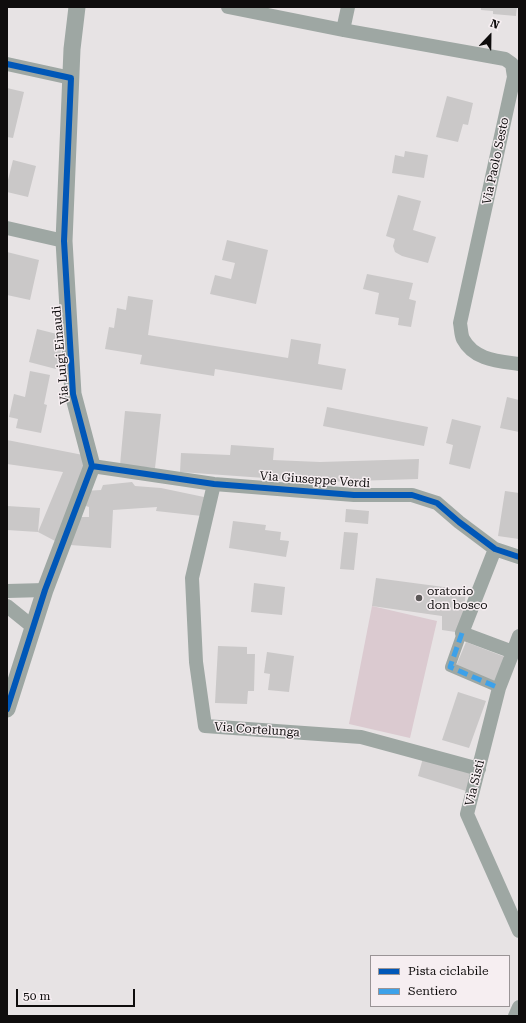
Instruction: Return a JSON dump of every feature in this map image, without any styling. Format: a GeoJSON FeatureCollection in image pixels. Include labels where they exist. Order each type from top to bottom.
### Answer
{"type":"FeatureCollection","features":[{"type":"Feature","properties":{"kind":"street","name":"Via Luigi Einaudi"},"geometry":{"type":"LineString","coordinates":[[77,7],[72,49],[64,241],[73,394],[92,466]]}},
{"type":"Feature","properties":{"kind":"street","name":"Via Paolo Sesto"},"geometry":{"type":"LineString","coordinates":[[228,7],[342,30],[505,59],[512,64],[514,77],[460,323],[462,338],[473,352],[488,359],[519,364]]}},
{"type":"Feature","properties":{"kind":"street"},"geometry":{"type":"LineString","coordinates":[[342,30],[348,7]]}},
{"type":"Feature","properties":{"kind":"street"},"geometry":{"type":"LineString","coordinates":[[7,64],[71,78]]}},
{"type":"Feature","properties":{"kind":"street"},"geometry":{"type":"LineString","coordinates":[[7,228],[64,241]]}},
{"type":"Feature","properties":{"kind":"street"},"geometry":{"type":"LineString","coordinates":[[7,709],[45,590],[92,466]]}},
{"type":"Feature","properties":{"kind":"street","name":"Via Giuseppe Verdi"},"geometry":{"type":"LineString","coordinates":[[92,466],[214,484],[354,495],[412,495],[437,503],[459,522],[495,549],[519,557]]}},
{"type":"Feature","properties":{"kind":"street","name":"Via Cortelunga"},"geometry":{"type":"LineString","coordinates":[[214,484],[192,578],[196,662],[205,726],[361,737],[478,769]]}},
{"type":"Feature","properties":{"kind":"street"},"geometry":{"type":"LineString","coordinates":[[495,549],[462,632],[450,667],[499,688]]}},
{"type":"Feature","properties":{"kind":"street"},"geometry":{"type":"LineString","coordinates":[[7,591],[45,590]]}},
{"type":"Feature","properties":{"kind":"street"},"geometry":{"type":"LineString","coordinates":[[7,606],[33,627]]}},
{"type":"Feature","properties":{"kind":"street"},"geometry":{"type":"LineString","coordinates":[[462,632],[513,652]]}},
{"type":"Feature","properties":{"kind":"street","name":"Via Sisti"},"geometry":{"type":"LineString","coordinates":[[519,636],[499,688],[467,814],[519,931]]}},
{"type":"Feature","properties":{"kind":"street"},"geometry":{"type":"LineString","coordinates":[[515,1016],[519,1007]]}},
{"type":"Feature","properties":{"kind":"shaded area"},"geometry":{"type":"Polygon","coordinates":[[[372,606],[437,621],[410,738],[349,724],[372,606]]]}},
{"type":"Feature","properties":{"kind":"building"},"geometry":{"type":"Polygon","coordinates":[[[481,7],[517,7],[516,16],[493,14],[493,11],[481,10],[481,7]]]}},
{"type":"Feature","properties":{"kind":"building"},"geometry":{"type":"Polygon","coordinates":[[[7,88],[24,92],[13,138],[7,137],[7,88]]]}},
{"type":"Feature","properties":{"kind":"building"},"geometry":{"type":"Polygon","coordinates":[[[447,96],[473,103],[468,125],[463,124],[458,142],[436,137],[447,96]]]}},
{"type":"Feature","properties":{"kind":"building"},"geometry":{"type":"Polygon","coordinates":[[[405,151],[428,155],[424,178],[392,173],[395,155],[404,157],[405,151]]]}},
{"type":"Feature","properties":{"kind":"building"},"geometry":{"type":"Polygon","coordinates":[[[13,160],[36,166],[28,197],[7,192],[7,184],[13,160]]]}},
{"type":"Feature","properties":{"kind":"building"},"geometry":{"type":"Polygon","coordinates":[[[398,195],[421,201],[413,230],[436,237],[428,263],[402,256],[395,252],[393,246],[395,239],[386,236],[398,195]]]}},
{"type":"Feature","properties":{"kind":"building"},"geometry":{"type":"Polygon","coordinates":[[[227,240],[268,250],[256,304],[210,294],[215,275],[231,279],[235,263],[222,260],[227,240]]]}},
{"type":"Feature","properties":{"kind":"building"},"geometry":{"type":"Polygon","coordinates":[[[7,252],[39,260],[30,300],[7,295],[7,252]]]}},
{"type":"Feature","properties":{"kind":"building"},"geometry":{"type":"Polygon","coordinates":[[[367,274],[413,283],[409,299],[416,301],[411,327],[398,325],[399,318],[375,314],[379,293],[363,289],[367,274]]]}},
{"type":"Feature","properties":{"kind":"building"},"geometry":{"type":"Polygon","coordinates":[[[128,296],[153,300],[148,335],[288,358],[291,339],[321,344],[318,364],[346,369],[342,390],[215,369],[214,376],[140,364],[142,355],[105,349],[109,327],[114,328],[117,308],[126,310],[128,296]]]}},
{"type":"Feature","properties":{"kind":"building"},"geometry":{"type":"Polygon","coordinates":[[[37,329],[65,336],[56,369],[29,362],[37,329]]]}},
{"type":"Feature","properties":{"kind":"building"},"geometry":{"type":"Polygon","coordinates":[[[30,371],[50,375],[44,404],[47,405],[41,433],[16,428],[18,419],[9,417],[14,394],[25,397],[30,371]]]}},
{"type":"Feature","properties":{"kind":"building"},"geometry":{"type":"Polygon","coordinates":[[[507,397],[519,400],[519,432],[500,428],[507,397]]]}},
{"type":"Feature","properties":{"kind":"building"},"geometry":{"type":"Polygon","coordinates":[[[327,407],[428,427],[424,446],[323,426],[327,407]]]}},
{"type":"Feature","properties":{"kind":"building"},"geometry":{"type":"Polygon","coordinates":[[[125,411],[161,414],[155,468],[120,465],[125,411]]]}},
{"type":"Feature","properties":{"kind":"building"},"geometry":{"type":"Polygon","coordinates":[[[452,419],[481,426],[470,469],[449,464],[453,445],[446,443],[452,419]]]}},
{"type":"Feature","properties":{"kind":"building"},"geometry":{"type":"Polygon","coordinates":[[[7,440],[83,455],[84,472],[57,542],[38,532],[63,472],[7,464],[7,440]]]}},
{"type":"Feature","properties":{"kind":"building"},"geometry":{"type":"Polygon","coordinates":[[[231,445],[274,448],[273,460],[320,462],[419,459],[418,479],[321,482],[180,472],[181,453],[230,455],[231,445]]]}},
{"type":"Feature","properties":{"kind":"building"},"geometry":{"type":"Polygon","coordinates":[[[132,482],[135,486],[161,488],[204,497],[202,516],[156,511],[157,507],[113,510],[111,548],[70,545],[75,517],[89,517],[89,507],[80,504],[84,491],[101,490],[103,485],[132,482]]]}},
{"type":"Feature","properties":{"kind":"building"},"geometry":{"type":"Polygon","coordinates":[[[505,491],[519,493],[519,539],[498,536],[505,491]]]}},
{"type":"Feature","properties":{"kind":"building"},"geometry":{"type":"Polygon","coordinates":[[[7,506],[40,508],[38,532],[7,530],[7,506]]]}},
{"type":"Feature","properties":{"kind":"building"},"geometry":{"type":"Polygon","coordinates":[[[346,509],[369,511],[368,524],[345,522],[346,509]]]}},
{"type":"Feature","properties":{"kind":"building"},"geometry":{"type":"Polygon","coordinates":[[[233,521],[266,525],[265,530],[281,532],[280,540],[289,541],[286,557],[229,548],[233,521]]]}},
{"type":"Feature","properties":{"kind":"building"},"geometry":{"type":"Polygon","coordinates":[[[344,532],[358,533],[354,570],[340,569],[344,532]]]}},
{"type":"Feature","properties":{"kind":"building","name":"oratorio don bosco"},"geometry":{"type":"Polygon","coordinates":[[[376,578],[466,590],[462,633],[442,630],[442,616],[372,606],[376,578]]]}},
{"type":"Feature","properties":{"kind":"building"},"geometry":{"type":"Polygon","coordinates":[[[254,583],[285,587],[282,615],[251,612],[254,583]]]}},
{"type":"Feature","properties":{"kind":"building"},"geometry":{"type":"Polygon","coordinates":[[[466,642],[505,657],[496,682],[456,666],[466,642]]]}},
{"type":"Feature","properties":{"kind":"building"},"geometry":{"type":"Polygon","coordinates":[[[218,646],[247,647],[247,654],[255,654],[254,691],[248,691],[247,704],[215,703],[218,646]]]}},
{"type":"Feature","properties":{"kind":"building"},"geometry":{"type":"Polygon","coordinates":[[[267,652],[294,656],[289,692],[268,690],[270,674],[264,673],[267,652]]]}},
{"type":"Feature","properties":{"kind":"building"},"geometry":{"type":"Polygon","coordinates":[[[458,692],[486,701],[469,748],[442,740],[458,692]]]}},
{"type":"Feature","properties":{"kind":"building"},"geometry":{"type":"Polygon","coordinates":[[[423,758],[472,772],[466,791],[418,776],[423,758]]]}},
{"type":"Feature","properties":{"kind":"marked path"},"geometry":{"type":"LineString","coordinates":[[462,633],[450,667],[499,688]]}},
{"type":"Feature","properties":{"kind":"cycle path"},"geometry":{"type":"LineString","coordinates":[[7,64],[71,78],[64,241],[73,394],[92,466],[45,590],[7,709]]}},
{"type":"Feature","properties":{"kind":"cycle path"},"geometry":{"type":"LineString","coordinates":[[92,466],[214,484],[354,495],[412,495],[437,503],[459,522],[495,549],[519,557]]}},
{"type":"Feature","properties":{"kind":"place","name":"oratorio don bosco"},"geometry":{"type":"Point","coordinates":[419,598]}}]}
